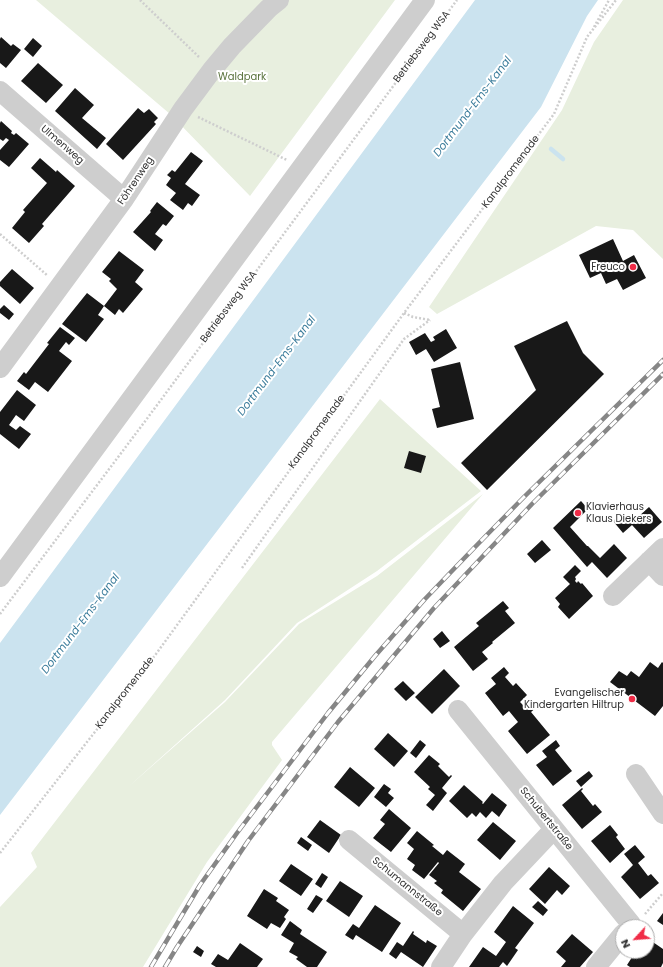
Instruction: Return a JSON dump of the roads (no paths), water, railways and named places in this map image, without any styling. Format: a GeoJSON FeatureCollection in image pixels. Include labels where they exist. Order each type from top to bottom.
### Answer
{"type":"FeatureCollection","features":[{"type":"Feature","properties":{"kind":"street","name":"Föhrenweg"},"geometry":{"type":"LineString","coordinates":[[0,368],[124,199],[183,110],[212,70],[232,46],[269,8],[279,0]]}},
{"type":"Feature","properties":{"kind":"street"},"geometry":{"type":"LineString","coordinates":[[0,577],[425,0]]}},
{"type":"Feature","properties":{"kind":"street","name":"Ulmenweg"},"geometry":{"type":"LineString","coordinates":[[0,91],[124,199]]}},
{"type":"Feature","properties":{"kind":"street"},"geometry":{"type":"LineString","coordinates":[[613,596],[656,554],[663,576]]}},
{"type":"Feature","properties":{"kind":"street","name":"Schubertstraße"},"geometry":{"type":"LineString","coordinates":[[458,710],[554,829],[621,919]]}},
{"type":"Feature","properties":{"kind":"street"},"geometry":{"type":"LineString","coordinates":[[636,774],[663,814]]}},
{"type":"Feature","properties":{"kind":"street"},"geometry":{"type":"LineString","coordinates":[[441,967],[503,883],[554,829]]}},
{"type":"Feature","properties":{"kind":"street","name":"Schumannstraße"},"geometry":{"type":"LineString","coordinates":[[349,840],[464,934]]}},
{"type":"Feature","properties":{"kind":"street"},"geometry":{"type":"LineString","coordinates":[[596,967],[615,944]]}},
{"type":"Feature","properties":{"kind":"water","name":"Dortmund-Ems-Kanal"},"geometry":{"type":"Polygon","coordinates":[[[475,0],[598,0],[587,16],[541,107],[0,815],[0,643],[475,0]]]}},
{"type":"Feature","properties":{"kind":"waterway"},"geometry":{"type":"LineString","coordinates":[[551,149],[563,159]]}},
{"type":"Feature","properties":{"kind":"railway"},"geometry":{"type":"LineString","coordinates":[[151,967],[200,885],[237,833],[328,713],[375,656],[425,599],[476,546],[663,360]]}},
{"type":"Feature","properties":{"kind":"railway"},"geometry":{"type":"LineString","coordinates":[[165,967],[248,841],[338,722],[434,608],[532,504],[663,374]]}},
{"type":"Feature","properties":{"kind":"place","name":"Freuco"},"geometry":{"type":"Point","coordinates":[633,267]}},
{"type":"Feature","properties":{"kind":"place","name":"Klavierhaus Klaus Diekers"},"geometry":{"type":"Point","coordinates":[578,513]}},
{"type":"Feature","properties":{"kind":"place","name":"Evangelischer Kindergarten Hiltrup"},"geometry":{"type":"Point","coordinates":[632,699]}},
{"type":"Feature","properties":{"kind":"park label","name":"Waldpark"},"geometry":{"type":"Point","coordinates":[242,77]}}]}
